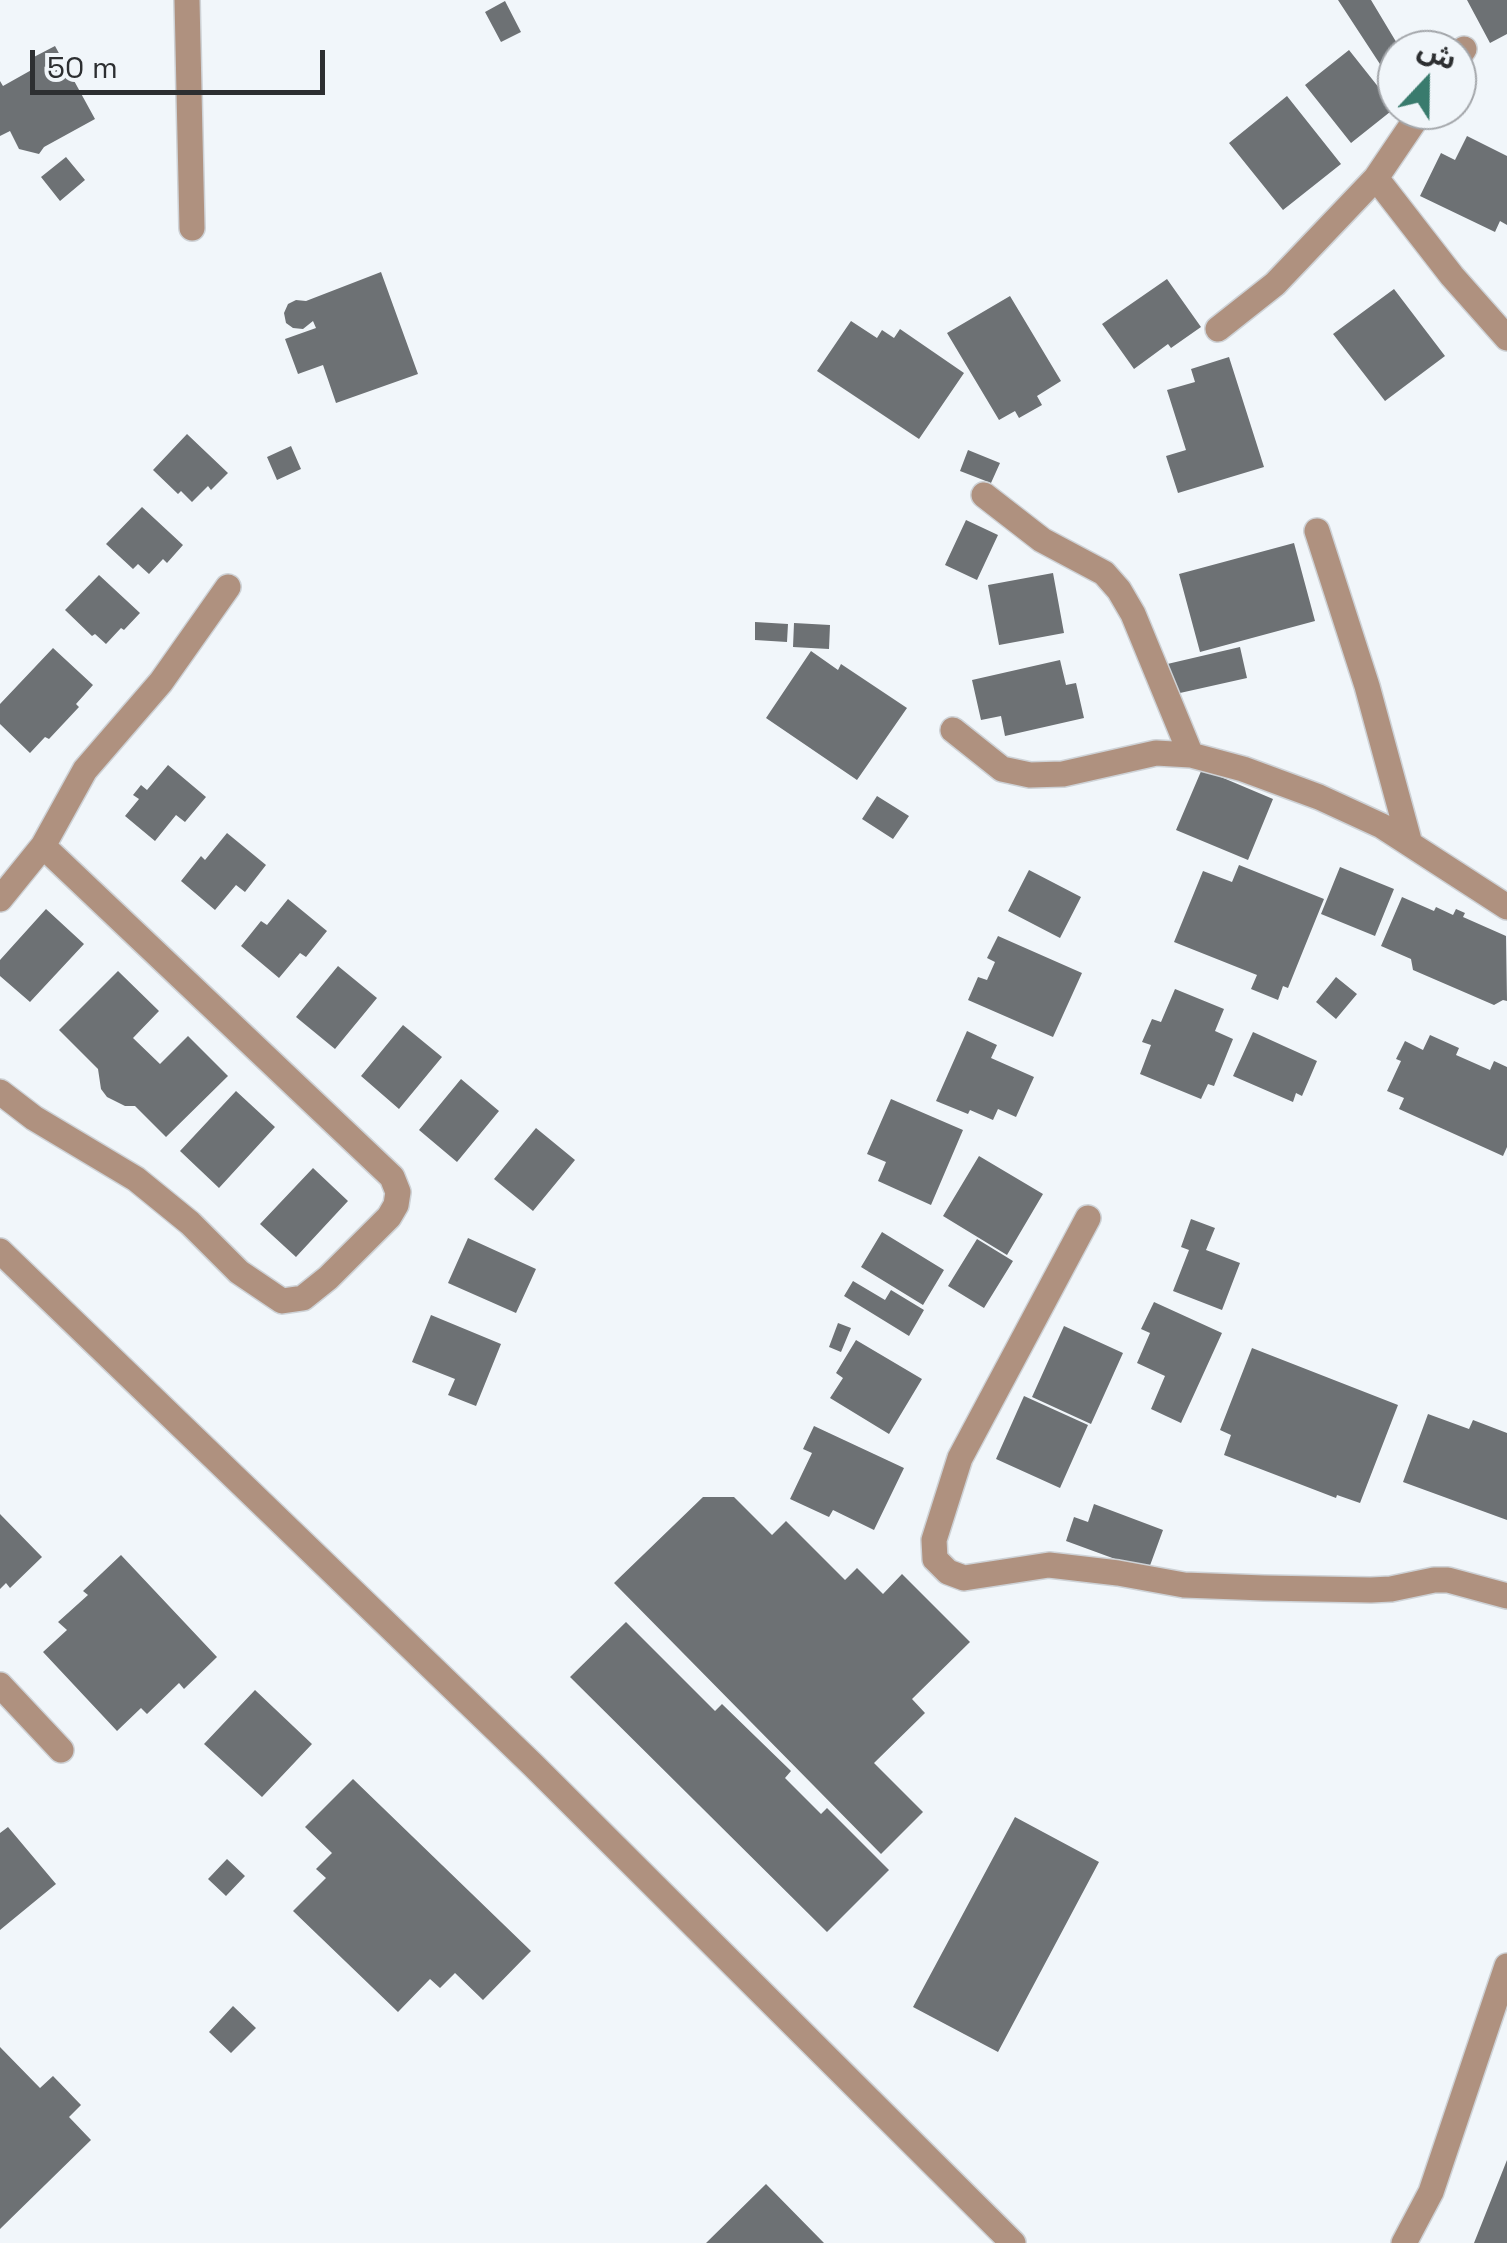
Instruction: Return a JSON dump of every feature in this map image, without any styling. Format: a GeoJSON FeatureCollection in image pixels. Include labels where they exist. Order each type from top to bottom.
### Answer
{"type":"FeatureCollection","features":[{"type":"Feature","properties":{"kind":"street"},"geometry":{"type":"LineString","coordinates":[[187,0],[192,228]]}},
{"type":"Feature","properties":{"kind":"street"},"geometry":{"type":"LineString","coordinates":[[1218,329],[1274,284],[1376,178],[1408,130]]}},
{"type":"Feature","properties":{"kind":"street"},"geometry":{"type":"LineString","coordinates":[[1376,178],[1452,276],[1507,338]]}},
{"type":"Feature","properties":{"kind":"street"},"geometry":{"type":"LineString","coordinates":[[984,495],[1042,540],[1104,573],[1119,590],[1133,614],[1191,754]]}},
{"type":"Feature","properties":{"kind":"street"},"geometry":{"type":"LineString","coordinates":[[1317,531],[1368,686],[1410,844]]}},
{"type":"Feature","properties":{"kind":"street"},"geometry":{"type":"LineString","coordinates":[[0,899],[42,846],[85,770],[161,682],[228,587]]}},
{"type":"Feature","properties":{"kind":"street"},"geometry":{"type":"LineString","coordinates":[[953,730],[1002,769],[1030,774],[1064,774],[1156,753],[1191,754],[1243,769],[1382,826],[1507,907]]}},
{"type":"Feature","properties":{"kind":"street"},"geometry":{"type":"LineString","coordinates":[[0,1092],[34,1118],[136,1179],[190,1223],[239,1272],[282,1301],[303,1298],[328,1278],[390,1217],[396,1205],[398,1192],[392,1177],[42,846]]}},
{"type":"Feature","properties":{"kind":"street"},"geometry":{"type":"LineString","coordinates":[[1088,1218],[960,1458],[934,1540],[935,1558],[948,1572],[964,1578],[1049,1565],[1184,1585],[1372,1590],[1448,1580],[1507,1596]]}},
{"type":"Feature","properties":{"kind":"street"},"geometry":{"type":"LineString","coordinates":[[0,1251],[533,1766],[1013,2243]]}},
{"type":"Feature","properties":{"kind":"street"},"geometry":{"type":"LineString","coordinates":[[0,1685],[61,1750]]}},
{"type":"Feature","properties":{"kind":"street"},"geometry":{"type":"LineString","coordinates":[[1404,2243],[1431,2192],[1507,1966]]}},
{"type":"Feature","properties":{"kind":"building"},"geometry":{"type":"Polygon","coordinates":[[[1338,0],[1371,0],[1389,30],[1377,30],[1377,60],[1338,0]]]}},
{"type":"Feature","properties":{"kind":"building"},"geometry":{"type":"Polygon","coordinates":[[[1467,0],[1507,0],[1507,34],[1490,43],[1467,0]]]}},
{"type":"Feature","properties":{"kind":"building"},"geometry":{"type":"Polygon","coordinates":[[[505,1],[521,32],[501,42],[485,12],[505,1]]]}},
{"type":"Feature","properties":{"kind":"building"},"geometry":{"type":"Polygon","coordinates":[[[55,46],[95,119],[44,147],[39,154],[19,149],[10,131],[0,136],[0,81],[3,86],[35,68],[30,59],[55,46]]]}},
{"type":"Feature","properties":{"kind":"building"},"geometry":{"type":"Polygon","coordinates":[[[1349,50],[1377,85],[1377,122],[1351,143],[1305,85],[1349,50]]]}},
{"type":"Feature","properties":{"kind":"building"},"geometry":{"type":"Polygon","coordinates":[[[1287,96],[1341,164],[1283,210],[1229,143],[1287,96]]]}},
{"type":"Feature","properties":{"kind":"building"},"geometry":{"type":"Polygon","coordinates":[[[1467,136],[1507,156],[1507,225],[1500,221],[1495,232],[1420,196],[1441,153],[1455,160],[1467,136]]]}},
{"type":"Feature","properties":{"kind":"building"},"geometry":{"type":"Polygon","coordinates":[[[66,157],[85,180],[60,201],[41,177],[66,157]]]}},
{"type":"Feature","properties":{"kind":"building"},"geometry":{"type":"Polygon","coordinates":[[[381,272],[418,374],[336,403],[323,365],[298,374],[285,339],[316,328],[313,321],[303,329],[293,328],[286,323],[284,313],[288,304],[296,300],[306,301],[381,272]]]}},
{"type":"Feature","properties":{"kind":"building"},"geometry":{"type":"Polygon","coordinates":[[[1167,279],[1201,327],[1171,348],[1168,344],[1134,369],[1102,324],[1167,279]]]}},
{"type":"Feature","properties":{"kind":"building"},"geometry":{"type":"Polygon","coordinates":[[[1394,289],[1445,356],[1385,401],[1333,334],[1394,289]]]}},
{"type":"Feature","properties":{"kind":"building"},"geometry":{"type":"Polygon","coordinates":[[[1010,296],[1061,381],[1037,396],[1042,405],[1019,418],[1015,411],[999,420],[947,333],[1010,296]]]}},
{"type":"Feature","properties":{"kind":"building"},"geometry":{"type":"Polygon","coordinates":[[[851,321],[877,338],[882,330],[894,338],[900,329],[964,373],[919,439],[817,371],[851,321]]]}},
{"type":"Feature","properties":{"kind":"building"},"geometry":{"type":"Polygon","coordinates":[[[1229,357],[1264,467],[1178,493],[1166,456],[1186,450],[1167,390],[1195,382],[1191,369],[1229,357]]]}},
{"type":"Feature","properties":{"kind":"building"},"geometry":{"type":"Polygon","coordinates":[[[187,434],[228,473],[192,502],[153,470],[187,434]]]}},
{"type":"Feature","properties":{"kind":"building"},"geometry":{"type":"Polygon","coordinates":[[[291,446],[301,469],[277,480],[267,457],[291,446]]]}},
{"type":"Feature","properties":{"kind":"building"},"geometry":{"type":"Polygon","coordinates":[[[968,450],[1000,463],[991,483],[960,471],[968,450]]]}},
{"type":"Feature","properties":{"kind":"building"},"geometry":{"type":"Polygon","coordinates":[[[142,507],[183,545],[167,563],[163,559],[149,574],[138,564],[133,569],[106,544],[142,507]]]}},
{"type":"Feature","properties":{"kind":"building"},"geometry":{"type":"Polygon","coordinates":[[[966,520],[998,535],[977,580],[945,565],[966,520]]]}},
{"type":"Feature","properties":{"kind":"building"},"geometry":{"type":"Polygon","coordinates":[[[1294,543],[1315,621],[1200,652],[1179,574],[1294,543]]]}},
{"type":"Feature","properties":{"kind":"building"},"geometry":{"type":"Polygon","coordinates":[[[1053,573],[1064,633],[999,645],[988,585],[1053,573]]]}},
{"type":"Feature","properties":{"kind":"building"},"geometry":{"type":"Polygon","coordinates":[[[99,575],[140,613],[106,644],[65,610],[99,575]]]}},
{"type":"Feature","properties":{"kind":"building"},"geometry":{"type":"Polygon","coordinates":[[[755,622],[788,624],[787,642],[755,640],[755,622]]]}},
{"type":"Feature","properties":{"kind":"building"},"geometry":{"type":"Polygon","coordinates":[[[794,623],[830,625],[829,649],[793,647],[794,623]]]}},
{"type":"Feature","properties":{"kind":"building"},"geometry":{"type":"Polygon","coordinates":[[[1240,647],[1247,678],[1171,695],[1163,665],[1240,647]]]}},
{"type":"Feature","properties":{"kind":"building"},"geometry":{"type":"Polygon","coordinates":[[[53,648],[93,685],[76,704],[79,707],[30,753],[0,724],[0,704],[53,648]]]}},
{"type":"Feature","properties":{"kind":"building"},"geometry":{"type":"Polygon","coordinates":[[[811,651],[838,670],[841,664],[907,708],[857,780],[766,718],[811,651]]]}},
{"type":"Feature","properties":{"kind":"building"},"geometry":{"type":"Polygon","coordinates":[[[1060,660],[1066,685],[1076,683],[1084,718],[1005,736],[1001,716],[981,720],[972,680],[1060,660]]]}},
{"type":"Feature","properties":{"kind":"building"},"geometry":{"type":"Polygon","coordinates":[[[168,765],[206,797],[185,822],[176,815],[155,841],[125,816],[139,799],[133,795],[141,785],[147,790],[168,765]]]}},
{"type":"Feature","properties":{"kind":"building"},"geometry":{"type":"Polygon","coordinates":[[[1202,769],[1273,799],[1248,860],[1176,830],[1202,769]]]}},
{"type":"Feature","properties":{"kind":"building"},"geometry":{"type":"Polygon","coordinates":[[[877,796],[909,816],[893,839],[862,819],[877,796]]]}},
{"type":"Feature","properties":{"kind":"building"},"geometry":{"type":"Polygon","coordinates":[[[227,833],[266,865],[245,892],[236,885],[215,910],[181,881],[227,833]]]}},
{"type":"Feature","properties":{"kind":"building"},"geometry":{"type":"Polygon","coordinates":[[[1239,865],[1324,899],[1288,988],[1283,986],[1278,1000],[1251,989],[1257,975],[1174,942],[1203,871],[1232,882],[1239,865]]]}},
{"type":"Feature","properties":{"kind":"building"},"geometry":{"type":"Polygon","coordinates":[[[1340,867],[1394,889],[1375,936],[1321,914],[1340,867]]]}},
{"type":"Feature","properties":{"kind":"building"},"geometry":{"type":"Polygon","coordinates":[[[1029,870],[1081,897],[1060,938],[1008,911],[1029,870]]]}},
{"type":"Feature","properties":{"kind":"building"},"geometry":{"type":"Polygon","coordinates":[[[1402,897],[1434,911],[1436,907],[1453,915],[1456,909],[1465,913],[1463,917],[1506,936],[1507,1001],[1494,1005],[1413,970],[1411,959],[1381,946],[1402,897]]]}},
{"type":"Feature","properties":{"kind":"building"},"geometry":{"type":"Polygon","coordinates":[[[288,899],[327,931],[306,957],[300,953],[279,978],[241,946],[261,921],[267,925],[288,899]]]}},
{"type":"Feature","properties":{"kind":"building"},"geometry":{"type":"Polygon","coordinates":[[[46,909],[84,944],[30,1002],[0,976],[0,960],[46,909]]]}},
{"type":"Feature","properties":{"kind":"building"},"geometry":{"type":"Polygon","coordinates":[[[998,936],[1082,973],[1053,1037],[968,1000],[978,977],[987,980],[995,962],[987,958],[998,936]]]}},
{"type":"Feature","properties":{"kind":"building"},"geometry":{"type":"Polygon","coordinates":[[[338,966],[377,998],[335,1049],[296,1017],[338,966]]]}},
{"type":"Feature","properties":{"kind":"building"},"geometry":{"type":"Polygon","coordinates":[[[118,971],[159,1011],[133,1038],[160,1064],[188,1036],[228,1076],[166,1137],[135,1106],[125,1106],[107,1097],[101,1089],[98,1069],[59,1030],[118,971]]]}},
{"type":"Feature","properties":{"kind":"building"},"geometry":{"type":"Polygon","coordinates":[[[1336,977],[1357,994],[1336,1019],[1316,1002],[1336,977]]]}},
{"type":"Feature","properties":{"kind":"building"},"geometry":{"type":"Polygon","coordinates":[[[1175,989],[1224,1009],[1215,1031],[1233,1039],[1214,1086],[1208,1084],[1201,1099],[1140,1074],[1151,1045],[1142,1042],[1152,1019],[1161,1022],[1175,989]]]}},
{"type":"Feature","properties":{"kind":"building"},"geometry":{"type":"Polygon","coordinates":[[[403,1025],[442,1057],[399,1109],[361,1076],[403,1025]]]}},
{"type":"Feature","properties":{"kind":"building"},"geometry":{"type":"Polygon","coordinates":[[[967,1031],[997,1045],[991,1058],[1034,1077],[1016,1117],[998,1109],[993,1120],[936,1101],[967,1031]]]}},
{"type":"Feature","properties":{"kind":"building"},"geometry":{"type":"Polygon","coordinates":[[[1253,1032],[1317,1061],[1302,1096],[1296,1093],[1293,1102],[1233,1076],[1253,1032]]]}},
{"type":"Feature","properties":{"kind":"building"},"geometry":{"type":"Polygon","coordinates":[[[1430,1035],[1459,1048],[1456,1055],[1490,1070],[1494,1061],[1507,1067],[1507,1147],[1503,1156],[1399,1109],[1404,1098],[1387,1091],[1401,1061],[1396,1059],[1405,1041],[1423,1050],[1430,1035]]]}},
{"type":"Feature","properties":{"kind":"building"},"geometry":{"type":"Polygon","coordinates":[[[461,1079],[499,1111],[457,1162],[419,1130],[461,1079]]]}},
{"type":"Feature","properties":{"kind":"building"},"geometry":{"type":"Polygon","coordinates":[[[236,1091],[275,1127],[219,1188],[180,1151],[236,1091]]]}},
{"type":"Feature","properties":{"kind":"building"},"geometry":{"type":"Polygon","coordinates":[[[891,1099],[963,1130],[931,1205],[878,1181],[886,1162],[867,1154],[891,1099]]]}},
{"type":"Feature","properties":{"kind":"building"},"geometry":{"type":"Polygon","coordinates":[[[536,1128],[575,1160],[533,1211],[494,1179],[536,1128]]]}},
{"type":"Feature","properties":{"kind":"building"},"geometry":{"type":"Polygon","coordinates":[[[979,1156],[1043,1194],[1007,1255],[943,1216],[979,1156]]]}},
{"type":"Feature","properties":{"kind":"building"},"geometry":{"type":"Polygon","coordinates":[[[313,1168],[348,1201],[296,1257],[260,1224],[313,1168]]]}},
{"type":"Feature","properties":{"kind":"building"},"geometry":{"type":"Polygon","coordinates":[[[1191,1219],[1215,1228],[1206,1250],[1240,1263],[1222,1310],[1173,1291],[1189,1250],[1181,1247],[1191,1219]]]}},
{"type":"Feature","properties":{"kind":"building"},"geometry":{"type":"Polygon","coordinates":[[[882,1232],[944,1270],[923,1305],[861,1267],[882,1232]]]}},
{"type":"Feature","properties":{"kind":"building"},"geometry":{"type":"Polygon","coordinates":[[[468,1238],[536,1269],[516,1313],[448,1283],[468,1238]]]}},
{"type":"Feature","properties":{"kind":"building"},"geometry":{"type":"Polygon","coordinates":[[[977,1239],[1013,1261],[984,1308],[948,1286],[977,1239]]]}},
{"type":"Feature","properties":{"kind":"building"},"geometry":{"type":"Polygon","coordinates":[[[853,1281],[885,1300],[891,1290],[924,1310],[909,1336],[844,1296],[853,1281]]]}},
{"type":"Feature","properties":{"kind":"building"},"geometry":{"type":"Polygon","coordinates":[[[1154,1302],[1222,1333],[1181,1423],[1151,1409],[1165,1376],[1137,1363],[1150,1333],[1141,1329],[1154,1302]]]}},
{"type":"Feature","properties":{"kind":"building"},"geometry":{"type":"Polygon","coordinates":[[[431,1315],[501,1344],[476,1406],[448,1395],[455,1379],[412,1362],[431,1315]]]}},
{"type":"Feature","properties":{"kind":"building"},"geometry":{"type":"Polygon","coordinates":[[[838,1323],[851,1328],[841,1352],[829,1347],[838,1323]]]}},
{"type":"Feature","properties":{"kind":"building"},"geometry":{"type":"Polygon","coordinates":[[[1064,1326],[1123,1353],[1091,1424],[1032,1397],[1064,1326]]]}},
{"type":"Feature","properties":{"kind":"building"},"geometry":{"type":"Polygon","coordinates":[[[856,1340],[922,1379],[889,1434],[830,1398],[843,1378],[836,1373],[856,1340]]]}},
{"type":"Feature","properties":{"kind":"building"},"geometry":{"type":"Polygon","coordinates":[[[1252,1348],[1398,1405],[1360,1503],[1337,1495],[1336,1498],[1224,1455],[1231,1435],[1220,1430],[1252,1348]]]}},
{"type":"Feature","properties":{"kind":"building"},"geometry":{"type":"Polygon","coordinates":[[[1024,1396],[1088,1425],[1060,1488],[996,1459],[1024,1396]]]}},
{"type":"Feature","properties":{"kind":"building"},"geometry":{"type":"Polygon","coordinates":[[[1428,1414],[1469,1429],[1473,1420],[1507,1433],[1507,1520],[1403,1482],[1428,1414]]]}},
{"type":"Feature","properties":{"kind":"building"},"geometry":{"type":"Polygon","coordinates":[[[814,1426],[904,1468],[874,1530],[833,1510],[829,1517],[790,1499],[812,1453],[803,1449],[814,1426]]]}},
{"type":"Feature","properties":{"kind":"building"},"geometry":{"type":"Polygon","coordinates":[[[703,1497],[734,1497],[772,1535],[786,1521],[845,1580],[857,1568],[883,1594],[902,1574],[970,1642],[912,1699],[925,1713],[874,1763],[923,1812],[881,1854],[614,1583],[703,1497]]]}},
{"type":"Feature","properties":{"kind":"building"},"geometry":{"type":"Polygon","coordinates":[[[1094,1504],[1163,1530],[1148,1571],[1066,1541],[1074,1517],[1088,1522],[1094,1504]]]}},
{"type":"Feature","properties":{"kind":"building"},"geometry":{"type":"Polygon","coordinates":[[[0,1514],[42,1557],[10,1588],[6,1583],[0,1589],[0,1514]]]}},
{"type":"Feature","properties":{"kind":"building"},"geometry":{"type":"Polygon","coordinates":[[[121,1555],[217,1657],[184,1689],[179,1683],[147,1714],[141,1708],[117,1731],[43,1652],[67,1630],[58,1622],[88,1595],[83,1591],[121,1555]]]}},
{"type":"Feature","properties":{"kind":"building"},"geometry":{"type":"Polygon","coordinates":[[[626,1622],[715,1711],[722,1704],[791,1771],[785,1778],[821,1814],[827,1808],[889,1870],[827,1932],[570,1677],[626,1622]]]}},
{"type":"Feature","properties":{"kind":"building"},"geometry":{"type":"Polygon","coordinates":[[[255,1690],[312,1744],[262,1797],[204,1744],[255,1690]]]}},
{"type":"Feature","properties":{"kind":"building"},"geometry":{"type":"Polygon","coordinates":[[[353,1779],[531,1951],[483,2000],[455,1973],[440,1988],[430,1979],[398,2012],[293,1911],[326,1878],[316,1869],[332,1853],[305,1827],[353,1779]]]}},
{"type":"Feature","properties":{"kind":"building"},"geometry":{"type":"Polygon","coordinates":[[[1015,1817],[1099,1862],[998,2052],[913,2007],[1015,1817]]]}},
{"type":"Feature","properties":{"kind":"building"},"geometry":{"type":"Polygon","coordinates":[[[8,1827],[56,1884],[0,1930],[0,1833],[8,1827]]]}},
{"type":"Feature","properties":{"kind":"building"},"geometry":{"type":"Polygon","coordinates":[[[227,1859],[245,1876],[226,1896],[208,1879],[227,1859]]]}},
{"type":"Feature","properties":{"kind":"building"},"geometry":{"type":"Polygon","coordinates":[[[233,2006],[256,2028],[231,2053],[209,2032],[233,2006]]]}},
{"type":"Feature","properties":{"kind":"building"},"geometry":{"type":"Polygon","coordinates":[[[0,2047],[40,2088],[53,2076],[81,2105],[69,2117],[91,2140],[0,2229],[0,2047]]]}},
{"type":"Feature","properties":{"kind":"building"},"geometry":{"type":"Polygon","coordinates":[[[1507,2160],[1507,2243],[1474,2243],[1507,2160]]]}},
{"type":"Feature","properties":{"kind":"building"},"geometry":{"type":"Polygon","coordinates":[[[766,2184],[824,2243],[706,2243],[766,2184]]]}}]}
